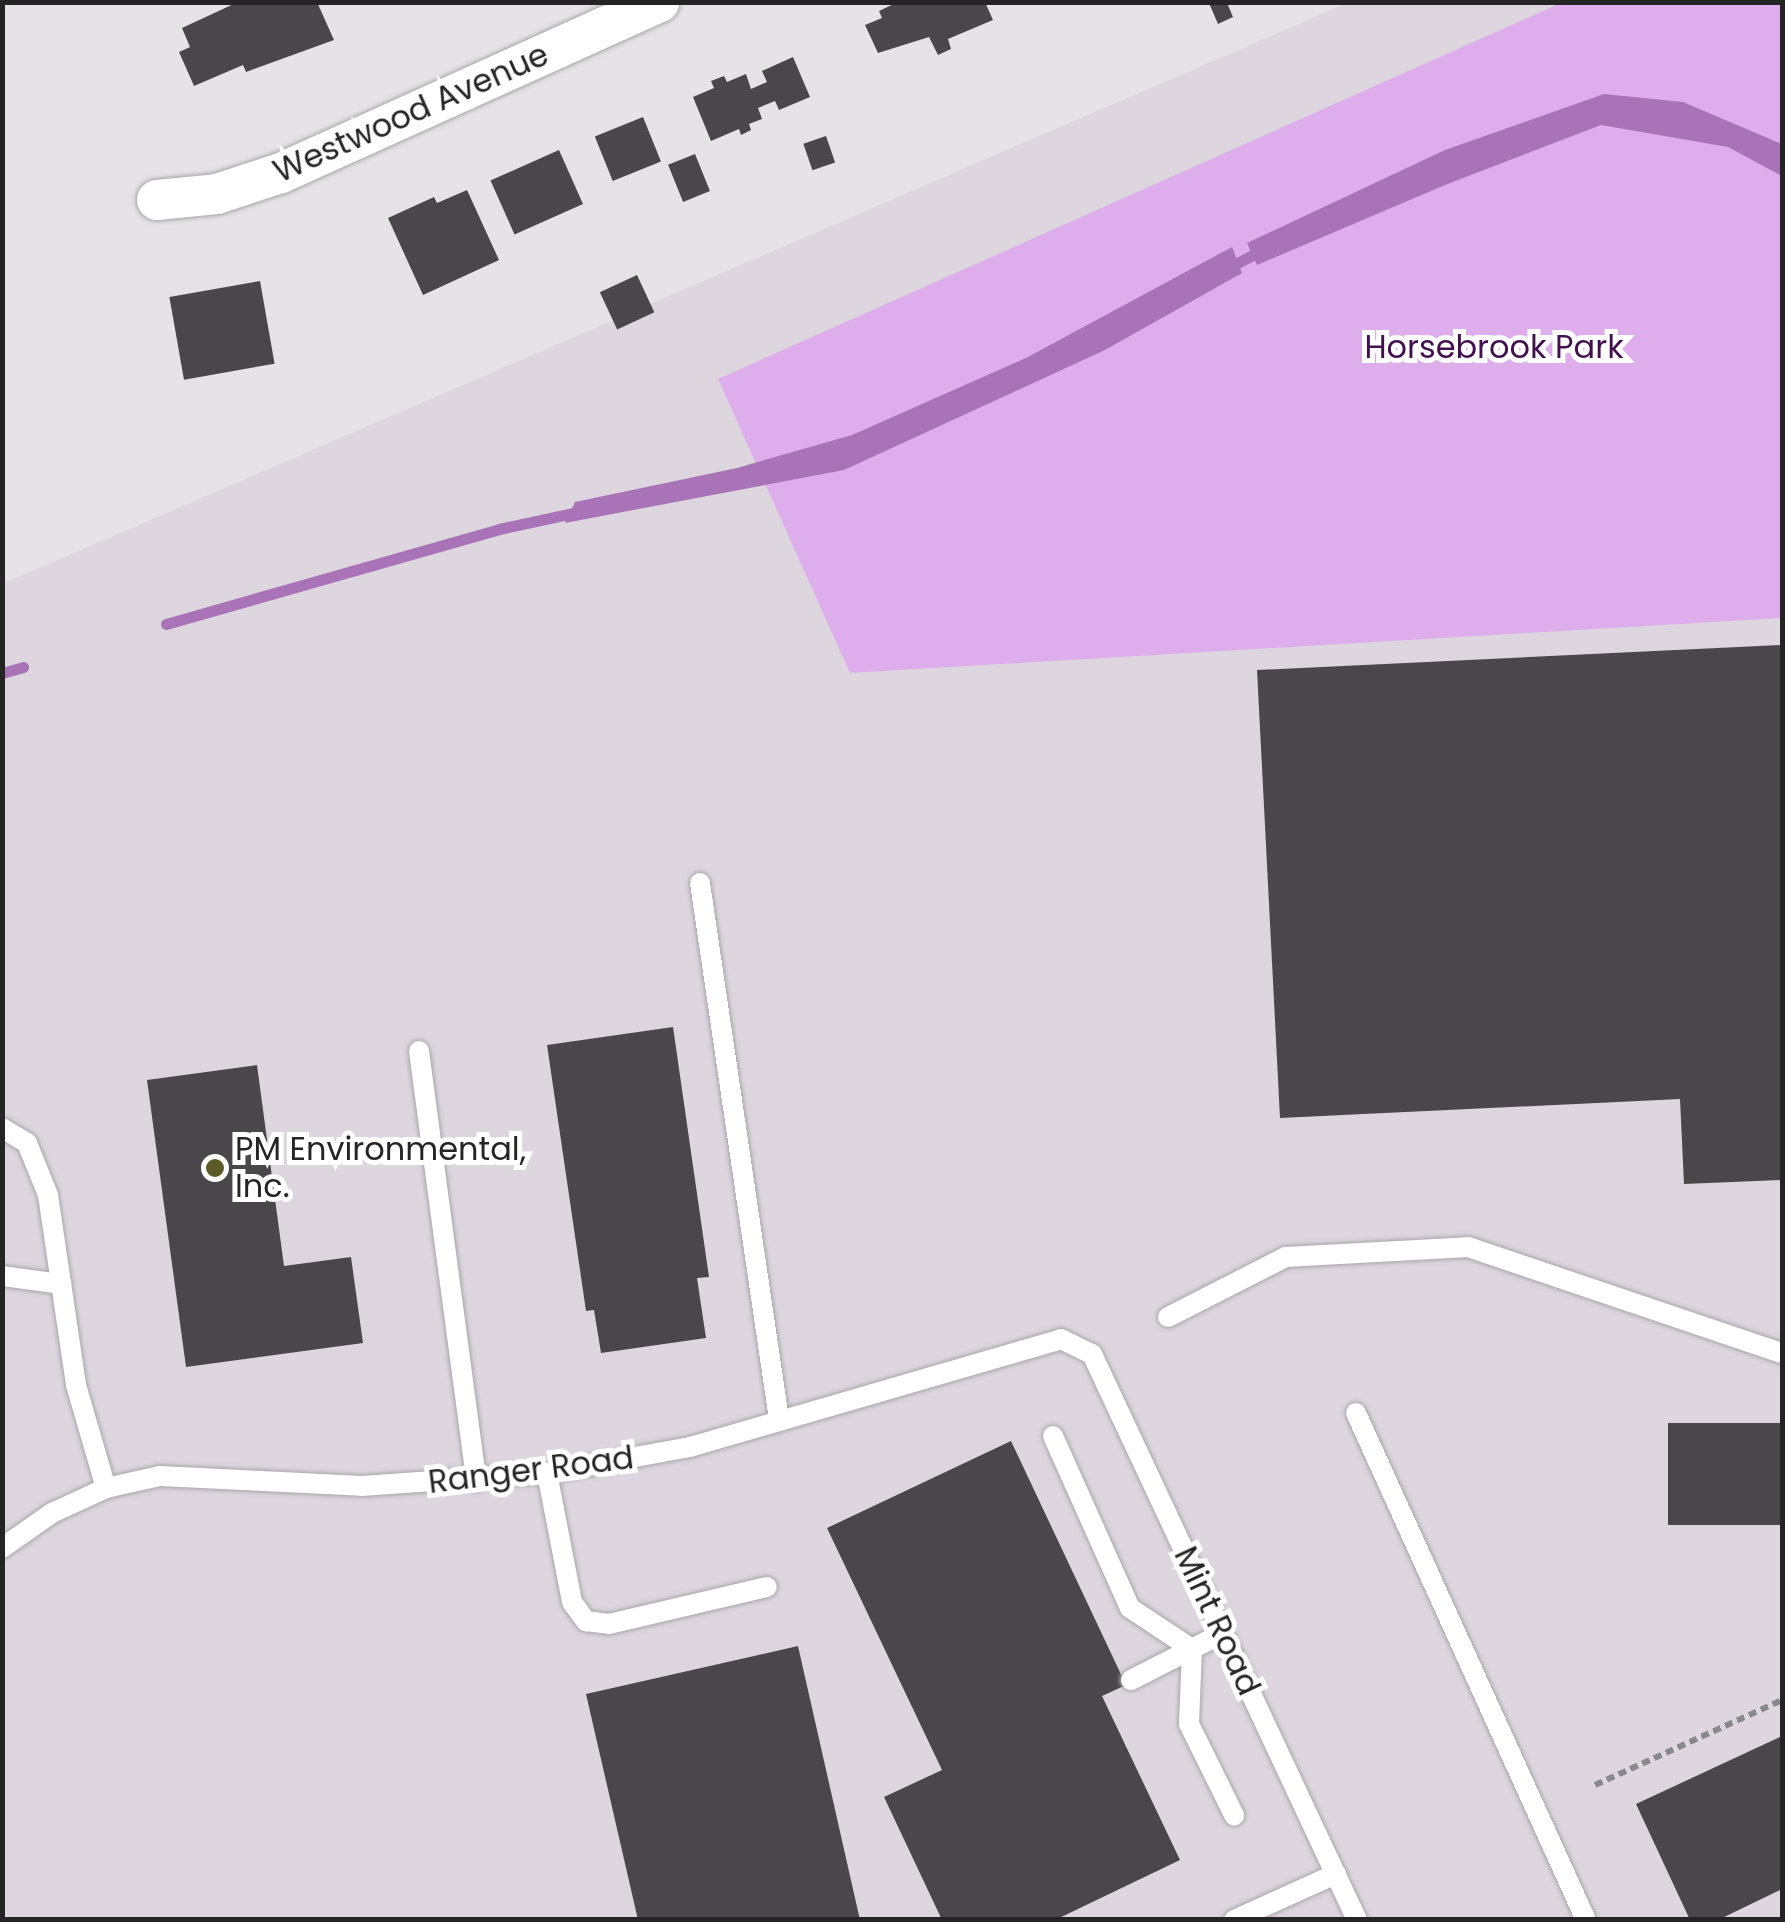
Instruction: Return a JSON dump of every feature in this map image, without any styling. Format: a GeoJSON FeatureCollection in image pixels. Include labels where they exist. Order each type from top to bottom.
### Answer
{"type":"FeatureCollection","features":[{"type":"Feature","properties":{"kind":"street","name":"Westwood Avenue"},"geometry":{"type":"LineString","coordinates":[[157,200],[218,194],[281,173],[660,2]]}},
{"type":"Feature","properties":{"kind":"lane"},"geometry":{"type":"LineString","coordinates":[[700,883],[779,1418]]}},
{"type":"Feature","properties":{"kind":"lane"},"geometry":{"type":"LineString","coordinates":[[419,1051],[476,1481]]}},
{"type":"Feature","properties":{"kind":"lane"},"geometry":{"type":"LineString","coordinates":[[2,1128],[27,1143],[48,1195],[76,1385],[106,1488]]}},
{"type":"Feature","properties":{"kind":"lane"},"geometry":{"type":"LineString","coordinates":[[1168,1317],[1286,1256],[1468,1247],[1782,1353]]}},
{"type":"Feature","properties":{"kind":"lane"},"geometry":{"type":"LineString","coordinates":[[2,1276],[61,1284]]}},
{"type":"Feature","properties":{"kind":"lane","name":"Ranger Road"},"geometry":{"type":"LineString","coordinates":[[2,1548],[52,1513],[106,1488],[160,1476],[362,1486],[547,1474],[671,1451],[1061,1339]]}},
{"type":"Feature","properties":{"kind":"lane","name":"Mint Road"},"geometry":{"type":"LineString","coordinates":[[1061,1339],[1092,1354],[1358,1920]]}},
{"type":"Feature","properties":{"kind":"lane"},"geometry":{"type":"LineString","coordinates":[[1356,1413],[1586,1920]]}},
{"type":"Feature","properties":{"kind":"lane"},"geometry":{"type":"LineString","coordinates":[[1052,1436],[1130,1608],[1192,1649]]}},
{"type":"Feature","properties":{"kind":"lane"},"geometry":{"type":"LineString","coordinates":[[547,1474],[572,1602],[586,1621],[609,1624],[767,1587]]}},
{"type":"Feature","properties":{"kind":"lane"},"geometry":{"type":"LineString","coordinates":[[1131,1680],[1223,1633]]}},
{"type":"Feature","properties":{"kind":"lane"},"geometry":{"type":"LineString","coordinates":[[1192,1649],[1188,1724],[1234,1815]]}},
{"type":"Feature","properties":{"kind":"lane"},"geometry":{"type":"LineString","coordinates":[[1234,1920],[1336,1874]]}},
{"type":"Feature","properties":{"kind":"path"},"geometry":{"type":"LineString","coordinates":[[1594,1785],[1782,1700]]}},
{"type":"Feature","properties":{"kind":"shaded area"},"geometry":{"type":"Polygon","coordinates":[[[1347,3],[1782,3],[1782,1919],[3,1919],[2,584],[1347,3]]]}},
{"type":"Feature","properties":{"kind":"shaded area"},"geometry":{"type":"Polygon","coordinates":[[[1604,94],[1683,102],[1782,144],[1782,176],[1728,147],[1601,125],[1445,185],[1257,265],[1247,243],[1445,150],[1604,94]]]}},
{"type":"Feature","properties":{"kind":"shaded area"},"geometry":{"type":"Polygon","coordinates":[[[1232,247],[1242,273],[1105,350],[844,470],[565,523],[575,502],[737,468],[852,435],[1026,358],[1232,247]]]}},
{"type":"Feature","properties":{"kind":"green space","name":"Horsebrook Park"},"geometry":{"type":"Polygon","coordinates":[[[1561,3],[1782,3],[1782,618],[850,673],[718,379],[1561,3]]]}},
{"type":"Feature","properties":{"kind":"building"},"geometry":{"type":"Polygon","coordinates":[[[238,2],[317,2],[334,40],[246,72],[243,65],[194,86],[179,52],[190,47],[182,28],[238,2]]]}},
{"type":"Feature","properties":{"kind":"building"},"geometry":{"type":"Polygon","coordinates":[[[898,2],[985,2],[993,20],[948,39],[951,49],[938,55],[929,37],[878,53],[865,25],[882,18],[879,11],[898,2]]]}},
{"type":"Feature","properties":{"kind":"building"},"geometry":{"type":"Polygon","coordinates":[[[1209,3],[1227,3],[1233,17],[1218,24],[1209,3]]]}},
{"type":"Feature","properties":{"kind":"building"},"geometry":{"type":"Polygon","coordinates":[[[793,57],[810,97],[779,110],[775,101],[758,108],[762,119],[749,124],[751,130],[741,135],[739,129],[711,141],[693,97],[714,88],[711,81],[724,76],[727,82],[746,74],[751,89],[767,82],[762,71],[793,57]]]}},
{"type":"Feature","properties":{"kind":"building"},"geometry":{"type":"Polygon","coordinates":[[[643,117],[661,162],[613,181],[595,136],[643,117]]]}},
{"type":"Feature","properties":{"kind":"building"},"geometry":{"type":"Polygon","coordinates":[[[826,136],[835,162],[812,170],[803,144],[826,136]]]}},
{"type":"Feature","properties":{"kind":"building"},"geometry":{"type":"Polygon","coordinates":[[[559,150],[583,204],[514,234],[490,181],[559,150]]]}},
{"type":"Feature","properties":{"kind":"building"},"geometry":{"type":"Polygon","coordinates":[[[695,154],[710,191],[683,202],[668,165],[695,154]]]}},
{"type":"Feature","properties":{"kind":"building"},"geometry":{"type":"Polygon","coordinates":[[[467,190],[499,260],[423,295],[388,218],[434,197],[437,203],[467,190]]]}},
{"type":"Feature","properties":{"kind":"building"},"geometry":{"type":"Polygon","coordinates":[[[637,275],[654,312],[617,329],[600,292],[637,275]]]}},
{"type":"Feature","properties":{"kind":"building"},"geometry":{"type":"Polygon","coordinates":[[[260,281],[275,364],[184,380],[169,297],[260,281]]]}},
{"type":"Feature","properties":{"kind":"building"},"geometry":{"type":"Polygon","coordinates":[[[1782,645],[1782,1180],[1684,1184],[1680,1099],[1280,1118],[1257,670],[1782,645]]]}},
{"type":"Feature","properties":{"kind":"building"},"geometry":{"type":"Polygon","coordinates":[[[673,1027],[709,1277],[697,1278],[706,1338],[601,1353],[594,1310],[586,1311],[547,1045],[673,1027]]]}},
{"type":"Feature","properties":{"kind":"building","name":"PM Environmental, Inc."},"geometry":{"type":"Polygon","coordinates":[[[257,1065],[284,1266],[351,1257],[363,1343],[186,1367],[147,1080],[257,1065]]]}},
{"type":"Feature","properties":{"kind":"building"},"geometry":{"type":"Polygon","coordinates":[[[1668,1423],[1782,1423],[1782,1525],[1668,1525],[1668,1423]]]}},
{"type":"Feature","properties":{"kind":"building"},"geometry":{"type":"Polygon","coordinates":[[[1011,1441],[1126,1685],[1102,1696],[1180,1860],[1055,1920],[942,1920],[884,1797],[942,1770],[827,1528],[1011,1441]]]}},
{"type":"Feature","properties":{"kind":"building"},"geometry":{"type":"Polygon","coordinates":[[[798,1646],[860,1920],[638,1920],[586,1694],[798,1646]]]}},
{"type":"Feature","properties":{"kind":"building"},"geometry":{"type":"Polygon","coordinates":[[[1782,1736],[1782,1889],[1718,1920],[1690,1920],[1636,1804],[1782,1736]]]}},
{"type":"Feature","properties":{"kind":"waterway"},"geometry":{"type":"LineString","coordinates":[[1226,269],[1262,250]]}},
{"type":"Feature","properties":{"kind":"waterway"},"geometry":{"type":"LineString","coordinates":[[166,624],[499,529],[582,511]]}},
{"type":"Feature","properties":{"kind":"waterway"},"geometry":{"type":"LineString","coordinates":[[2,673],[23,667]]}},
{"type":"Feature","properties":{"kind":"place","name":"PM Environmental, Inc."},"geometry":{"type":"Point","coordinates":[215,1168]}}]}
